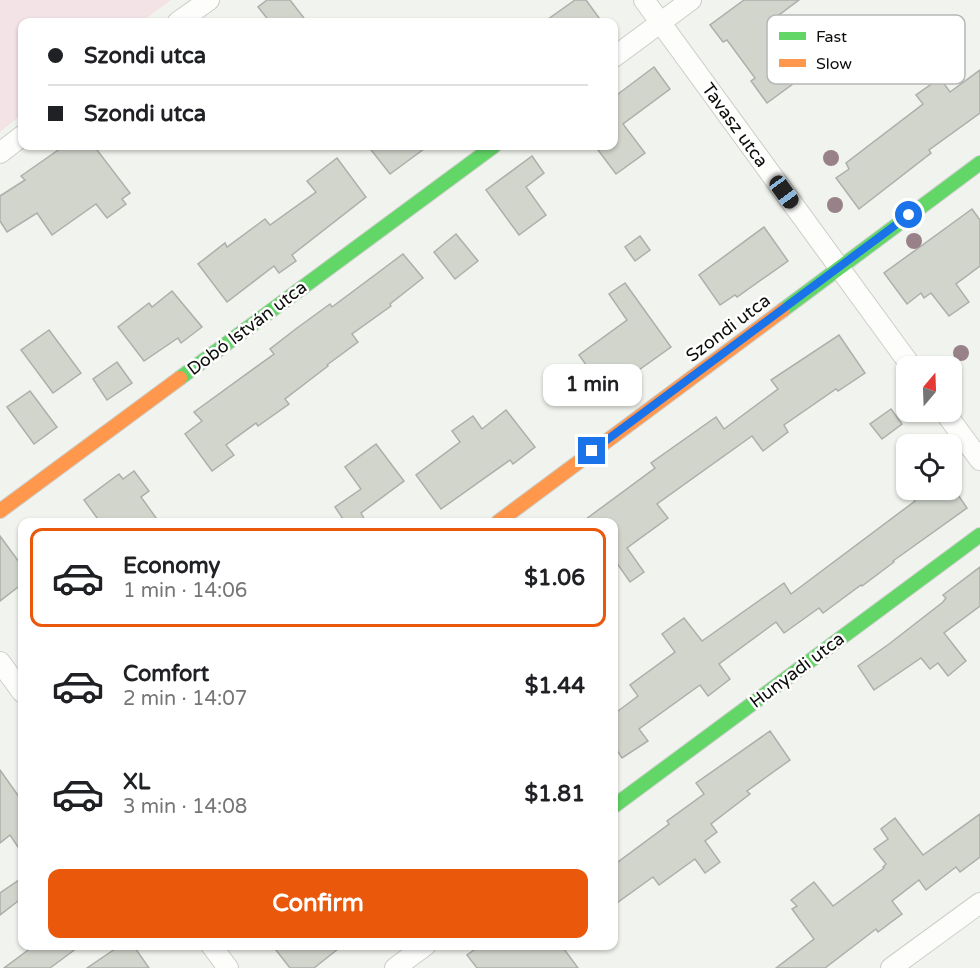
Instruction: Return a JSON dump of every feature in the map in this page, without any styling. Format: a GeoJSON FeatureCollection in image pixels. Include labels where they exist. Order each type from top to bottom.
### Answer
{"type":"FeatureCollection","features":[{"type":"Feature","properties":{"kind":"street"},"geometry":{"type":"LineString","coordinates":[[184,18],[209,0]]}},
{"type":"Feature","properties":{"kind":"street","name":"Tavasz utca"},"geometry":{"type":"LineString","coordinates":[[645,0],[904,356]]}},
{"type":"Feature","properties":{"kind":"street"},"geometry":{"type":"LineString","coordinates":[[618,54],[691,0]]}},
{"type":"Feature","properties":{"kind":"street"},"geometry":{"type":"LineString","coordinates":[[0,153],[18,139]]}},
{"type":"Feature","properties":{"kind":"street","name":"Dobó István utca"},"geometry":{"type":"LineString","coordinates":[[0,511],[489,150]]}},
{"type":"Feature","properties":{"kind":"street","name":"Szondi utca"},"geometry":{"type":"LineString","coordinates":[[503,518],[980,163]]}},
{"type":"Feature","properties":{"kind":"street"},"geometry":{"type":"LineString","coordinates":[[952,422],[980,460]]}},
{"type":"Feature","properties":{"kind":"street","name":"Hunyadi utca"},"geometry":{"type":"LineString","coordinates":[[618,803],[980,535]]}},
{"type":"Feature","properties":{"kind":"street"},"geometry":{"type":"LineString","coordinates":[[0,662],[18,687]]}},
{"type":"Feature","properties":{"kind":"street"},"geometry":{"type":"LineString","coordinates":[[891,968],[980,903]]}},
{"type":"Feature","properties":{"kind":"street"},"geometry":{"type":"LineString","coordinates":[[215,950],[228,968]]}},
{"type":"Feature","properties":{"kind":"street"},"geometry":{"type":"LineString","coordinates":[[395,968],[419,950]]}},
{"type":"Feature","properties":{"kind":"shaded area"},"geometry":{"type":"Polygon","coordinates":[[[0,0],[171,0],[146,18],[18,18],[18,117],[0,132],[0,0]]]}},
{"type":"Feature","properties":{"kind":"building"},"geometry":{"type":"Polygon","coordinates":[[[267,0],[290,0],[304,18],[267,18],[258,7],[267,0]]]}},
{"type":"Feature","properties":{"kind":"building"},"geometry":{"type":"Polygon","coordinates":[[[575,0],[586,0],[599,18],[550,18],[575,0]]]}},
{"type":"Feature","properties":{"kind":"building"},"geometry":{"type":"Polygon","coordinates":[[[744,0],[799,0],[779,15],[767,15],[767,84],[793,84],[767,103],[751,81],[755,78],[727,40],[723,42],[710,25],[744,0]]]}},
{"type":"Feature","properties":{"kind":"building"},"geometry":{"type":"Polygon","coordinates":[[[654,67],[670,89],[623,124],[645,153],[616,174],[598,150],[618,150],[618,94],[654,67]]]}},
{"type":"Feature","properties":{"kind":"building"},"geometry":{"type":"Polygon","coordinates":[[[980,70],[980,113],[929,150],[931,153],[859,209],[836,178],[849,169],[846,163],[923,104],[916,95],[932,84],[944,84],[950,92],[961,84],[965,84],[965,81],[980,70]]]}},
{"type":"Feature","properties":{"kind":"building"},"geometry":{"type":"Polygon","coordinates":[[[58,150],[97,150],[130,193],[122,199],[126,204],[107,218],[96,204],[52,235],[37,213],[7,232],[0,221],[0,196],[25,180],[21,176],[58,150]]]}},
{"type":"Feature","properties":{"kind":"building"},"geometry":{"type":"Polygon","coordinates":[[[371,150],[423,150],[390,174],[371,150]]]}},
{"type":"Feature","properties":{"kind":"building"},"geometry":{"type":"Polygon","coordinates":[[[532,156],[544,173],[526,187],[546,215],[519,235],[486,190],[532,156]]]}},
{"type":"Feature","properties":{"kind":"building"},"geometry":{"type":"Polygon","coordinates":[[[337,158],[366,197],[292,255],[296,261],[279,273],[274,266],[227,302],[198,264],[225,243],[227,247],[265,219],[270,225],[316,192],[307,181],[337,158]]]}},
{"type":"Feature","properties":{"kind":"building"},"geometry":{"type":"Polygon","coordinates":[[[972,209],[980,220],[980,266],[956,284],[969,302],[949,316],[931,293],[924,298],[921,293],[907,304],[884,273],[972,209]]]}},
{"type":"Feature","properties":{"kind":"building"},"geometry":{"type":"Polygon","coordinates":[[[764,227],[788,261],[737,297],[735,295],[720,305],[699,275],[764,227]]]}},
{"type":"Feature","properties":{"kind":"building"},"geometry":{"type":"Polygon","coordinates":[[[456,234],[478,261],[455,279],[434,252],[456,234]]]}},
{"type":"Feature","properties":{"kind":"building"},"geometry":{"type":"Polygon","coordinates":[[[640,236],[650,250],[635,261],[625,247],[640,236]]]}},
{"type":"Feature","properties":{"kind":"building"},"geometry":{"type":"Polygon","coordinates":[[[403,254],[423,278],[390,304],[391,306],[352,334],[358,342],[285,399],[289,404],[258,426],[256,423],[226,445],[234,455],[212,471],[185,434],[202,421],[194,412],[274,354],[270,349],[297,328],[330,304],[332,307],[403,254]]]}},
{"type":"Feature","properties":{"kind":"building"},"geometry":{"type":"Polygon","coordinates":[[[625,283],[671,347],[615,387],[610,380],[601,386],[579,355],[627,320],[609,294],[625,283]]]}},
{"type":"Feature","properties":{"kind":"building"},"geometry":{"type":"Polygon","coordinates":[[[172,291],[202,327],[181,343],[178,338],[144,361],[118,327],[149,303],[152,307],[172,291]]]}},
{"type":"Feature","properties":{"kind":"building"},"geometry":{"type":"Polygon","coordinates":[[[49,330],[81,373],[53,393],[21,350],[49,330]]]}},
{"type":"Feature","properties":{"kind":"building"},"geometry":{"type":"Polygon","coordinates":[[[839,335],[865,373],[838,391],[836,389],[784,425],[788,432],[763,451],[752,436],[657,504],[668,518],[627,548],[644,572],[630,582],[618,565],[618,518],[587,518],[655,468],[651,463],[716,417],[724,429],[778,389],[771,380],[839,335]]]}},
{"type":"Feature","properties":{"kind":"building"},"geometry":{"type":"Polygon","coordinates":[[[117,362],[132,383],[107,400],[93,379],[117,362]]]}},
{"type":"Feature","properties":{"kind":"building"},"geometry":{"type":"Polygon","coordinates":[[[30,391],[57,427],[34,444],[7,407],[30,391]]]}},
{"type":"Feature","properties":{"kind":"building"},"geometry":{"type":"Polygon","coordinates":[[[891,409],[896,416],[896,422],[902,424],[882,439],[870,424],[891,409]]]}},
{"type":"Feature","properties":{"kind":"building"},"geometry":{"type":"Polygon","coordinates":[[[506,410],[535,447],[513,464],[510,460],[441,509],[416,475],[460,442],[452,431],[473,416],[482,429],[506,410]]]}},
{"type":"Feature","properties":{"kind":"building"},"geometry":{"type":"Polygon","coordinates":[[[376,444],[404,481],[361,513],[364,518],[342,518],[335,507],[361,489],[345,467],[376,444]]]}},
{"type":"Feature","properties":{"kind":"building"},"geometry":{"type":"Polygon","coordinates":[[[134,471],[149,491],[141,497],[156,518],[97,518],[84,500],[119,474],[123,479],[134,471]]]}},
{"type":"Feature","properties":{"kind":"building"},"geometry":{"type":"Polygon","coordinates":[[[914,500],[962,500],[967,508],[823,613],[819,608],[784,633],[776,622],[719,664],[730,679],[708,696],[700,685],[639,729],[648,741],[622,758],[618,752],[618,711],[638,696],[630,685],[675,652],[662,634],[684,618],[702,641],[784,583],[791,594],[914,500]]]}},
{"type":"Feature","properties":{"kind":"building"},"geometry":{"type":"Polygon","coordinates":[[[0,536],[18,561],[18,587],[0,601],[0,536]]]}},
{"type":"Feature","properties":{"kind":"building"},"geometry":{"type":"Polygon","coordinates":[[[980,567],[980,606],[944,633],[966,661],[948,676],[938,663],[930,669],[921,658],[874,690],[858,666],[943,602],[946,598],[943,595],[980,567]]]}},
{"type":"Feature","properties":{"kind":"building"},"geometry":{"type":"Polygon","coordinates":[[[770,731],[790,760],[747,791],[750,794],[711,824],[717,832],[705,841],[720,862],[705,873],[695,859],[659,885],[653,877],[618,902],[618,862],[669,824],[667,821],[704,794],[696,783],[770,731]]]}},
{"type":"Feature","properties":{"kind":"building"},"geometry":{"type":"Polygon","coordinates":[[[0,770],[18,795],[18,847],[10,835],[0,843],[0,770]]]}},
{"type":"Feature","properties":{"kind":"building"},"geometry":{"type":"Polygon","coordinates":[[[980,814],[980,857],[960,872],[956,867],[926,890],[919,880],[892,901],[902,914],[878,932],[876,929],[825,968],[776,968],[814,939],[792,909],[797,906],[791,900],[814,882],[833,906],[884,868],[886,864],[874,849],[888,839],[881,829],[895,818],[923,855],[980,814]]]}},
{"type":"Feature","properties":{"kind":"building"},"geometry":{"type":"Polygon","coordinates":[[[18,881],[18,901],[0,915],[0,893],[18,881]]]}},
{"type":"Feature","properties":{"kind":"building"},"geometry":{"type":"Polygon","coordinates":[[[28,950],[74,950],[50,968],[4,968],[28,950]]]}},
{"type":"Feature","properties":{"kind":"building"},"geometry":{"type":"Polygon","coordinates":[[[114,950],[136,950],[149,968],[87,968],[114,950]]]}},
{"type":"Feature","properties":{"kind":"building"},"geometry":{"type":"Polygon","coordinates":[[[276,950],[337,950],[314,968],[290,968],[276,950]]]}},
{"type":"Feature","properties":{"kind":"building"},"geometry":{"type":"Polygon","coordinates":[[[474,950],[565,950],[578,968],[477,968],[467,955],[474,950]]]}},
{"type":"Feature","properties":{"kind":"traffic: fast"},"geometry":{"type":"LineString","coordinates":[[180,378],[489,150]]}},
{"type":"Feature","properties":{"kind":"traffic: fast"},"geometry":{"type":"LineString","coordinates":[[783,310],[980,163]]}},
{"type":"Feature","properties":{"kind":"traffic: fast"},"geometry":{"type":"LineString","coordinates":[[618,803],[980,535]]}},
{"type":"Feature","properties":{"kind":"traffic: slow"},"geometry":{"type":"LineString","coordinates":[[503,518],[783,310]]}},
{"type":"Feature","properties":{"kind":"traffic: slow"},"geometry":{"type":"LineString","coordinates":[[0,511],[180,378]]}},
{"type":"Feature","properties":{"kind":"route"},"geometry":{"type":"LineString","coordinates":[[592,451],[909,215]]}}]}
